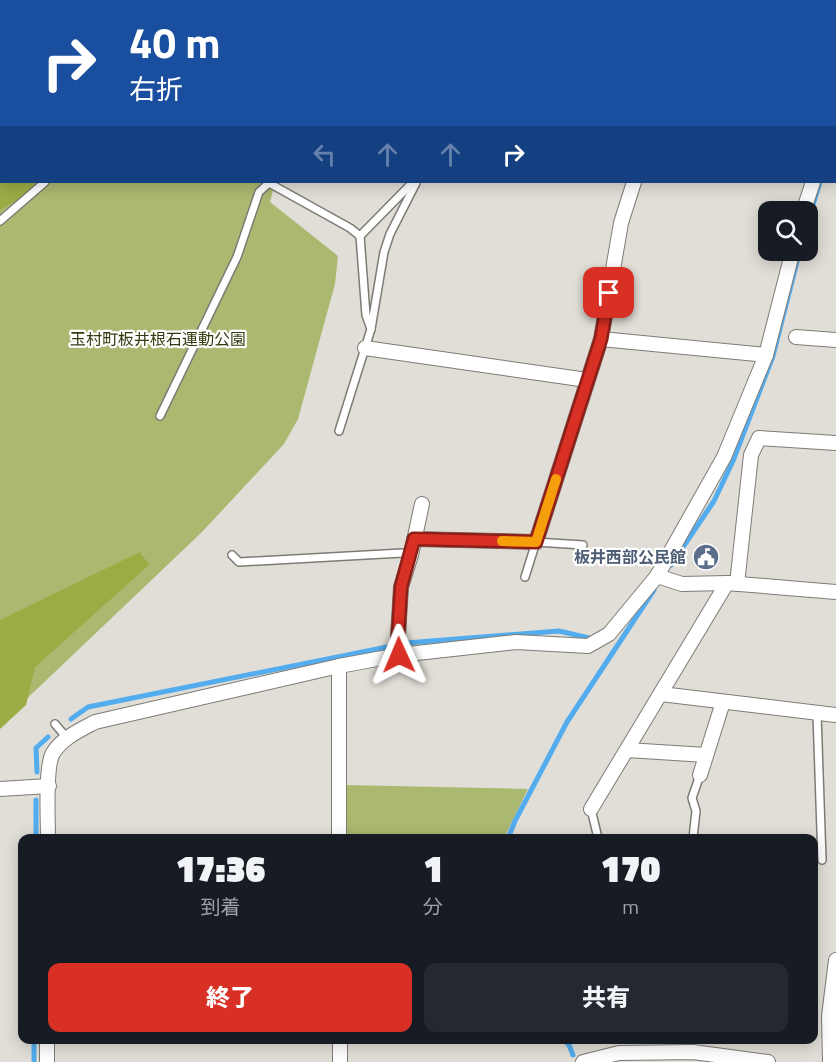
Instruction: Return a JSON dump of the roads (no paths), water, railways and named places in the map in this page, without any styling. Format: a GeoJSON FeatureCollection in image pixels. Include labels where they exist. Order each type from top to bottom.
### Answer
{"type":"FeatureCollection","features":[{"type":"Feature","properties":{"kind":"street"},"geometry":{"type":"LineString","coordinates":[[414,539],[536,542],[601,339],[621,223],[633,183]]}},
{"type":"Feature","properties":{"kind":"street"},"geometry":{"type":"LineString","coordinates":[[807,201],[813,183]]}},
{"type":"Feature","properties":{"kind":"street"},"geometry":{"type":"LineString","coordinates":[[48,834],[51,755],[67,738],[94,722],[339,666],[399,655],[516,642],[588,646],[609,634],[657,576],[724,457],[766,355],[790,261]]}},
{"type":"Feature","properties":{"kind":"street"},"geometry":{"type":"LineString","coordinates":[[796,338],[836,340]]}},
{"type":"Feature","properties":{"kind":"street"},"geometry":{"type":"LineString","coordinates":[[601,339],[766,355]]}},
{"type":"Feature","properties":{"kind":"street"},"geometry":{"type":"LineString","coordinates":[[365,348],[587,380]]}},
{"type":"Feature","properties":{"kind":"street"},"geometry":{"type":"LineString","coordinates":[[591,809],[732,584],[751,455],[759,438],[836,443]]}},
{"type":"Feature","properties":{"kind":"street"},"geometry":{"type":"LineString","coordinates":[[399,655],[401,587],[411,555],[422,504]]}},
{"type":"Feature","properties":{"kind":"street"},"geometry":{"type":"LineString","coordinates":[[657,576],[682,584],[732,584],[836,592]]}},
{"type":"Feature","properties":{"kind":"street"},"geometry":{"type":"LineString","coordinates":[[339,666],[339,834]]}},
{"type":"Feature","properties":{"kind":"street"},"geometry":{"type":"LineString","coordinates":[[661,694],[836,715]]}},
{"type":"Feature","properties":{"kind":"street"},"geometry":{"type":"LineString","coordinates":[[700,775],[723,702]]}},
{"type":"Feature","properties":{"kind":"street"},"geometry":{"type":"LineString","coordinates":[[627,750],[706,755]]}},
{"type":"Feature","properties":{"kind":"street"},"geometry":{"type":"LineString","coordinates":[[0,789],[49,786]]}},
{"type":"Feature","properties":{"kind":"street"},"geometry":{"type":"LineString","coordinates":[[830,1062],[829,1016],[836,960]]}},
{"type":"Feature","properties":{"kind":"street"},"geometry":{"type":"LineString","coordinates":[[47,1044],[47,1062]]}},
{"type":"Feature","properties":{"kind":"street"},"geometry":{"type":"LineString","coordinates":[[340,1044],[340,1062]]}},
{"type":"Feature","properties":{"kind":"street"},"geometry":{"type":"LineString","coordinates":[[583,1062],[619,1053],[693,1052],[768,1062]]}},
{"type":"Feature","properties":{"kind":"lane"},"geometry":{"type":"LineString","coordinates":[[0,221],[44,183]]}},
{"type":"Feature","properties":{"kind":"lane"},"geometry":{"type":"LineString","coordinates":[[160,416],[237,257],[259,192],[266,183],[350,228],[360,236],[366,315],[371,329]]}},
{"type":"Feature","properties":{"kind":"lane"},"geometry":{"type":"LineString","coordinates":[[360,236],[414,183]]}},
{"type":"Feature","properties":{"kind":"lane"},"geometry":{"type":"LineString","coordinates":[[339,431],[371,329],[387,243],[415,183]]}},
{"type":"Feature","properties":{"kind":"lane"},"geometry":{"type":"LineString","coordinates":[[525,577],[536,542],[583,545]]}},
{"type":"Feature","properties":{"kind":"lane"},"geometry":{"type":"LineString","coordinates":[[232,555],[239,562],[402,553],[411,555]]}},
{"type":"Feature","properties":{"kind":"lane"},"geometry":{"type":"LineString","coordinates":[[817,714],[822,860]]}},
{"type":"Feature","properties":{"kind":"lane"},"geometry":{"type":"LineString","coordinates":[[55,724],[67,738]]}},
{"type":"Feature","properties":{"kind":"lane"},"geometry":{"type":"LineString","coordinates":[[693,834],[696,811],[692,798],[700,775]]}},
{"type":"Feature","properties":{"kind":"lane"},"geometry":{"type":"LineString","coordinates":[[591,809],[597,834]]}},
{"type":"Feature","properties":{"kind":"waterway"},"geometry":{"type":"LineString","coordinates":[[814,201],[820,183]]}},
{"type":"Feature","properties":{"kind":"waterway"},"geometry":{"type":"LineString","coordinates":[[671,565],[714,501],[733,461],[773,356],[797,261]]}},
{"type":"Feature","properties":{"kind":"waterway"},"geometry":{"type":"LineString","coordinates":[[510,834],[567,722],[654,590]]}},
{"type":"Feature","properties":{"kind":"waterway"},"geometry":{"type":"LineString","coordinates":[[406,643],[559,631],[589,638]]}},
{"type":"Feature","properties":{"kind":"waterway"},"geometry":{"type":"LineString","coordinates":[[71,719],[88,707],[392,646]]}},
{"type":"Feature","properties":{"kind":"waterway"},"geometry":{"type":"LineString","coordinates":[[37,772],[36,748],[48,737]]}},
{"type":"Feature","properties":{"kind":"waterway"},"geometry":{"type":"LineString","coordinates":[[36,800],[36,834]]}},
{"type":"Feature","properties":{"kind":"waterway"},"geometry":{"type":"LineString","coordinates":[[34,1044],[34,1062]]}},
{"type":"Feature","properties":{"kind":"waterway"},"geometry":{"type":"LineString","coordinates":[[568,1044],[573,1055]]}},
{"type":"Feature","properties":{"kind":"place","name":"板井西部公民館"},"geometry":{"type":"Point","coordinates":[706,557]}},
{"type":"Feature","properties":{"kind":"park label","name":"玉村町板井根石運動公園"},"geometry":{"type":"Point","coordinates":[158,339]}}]}
